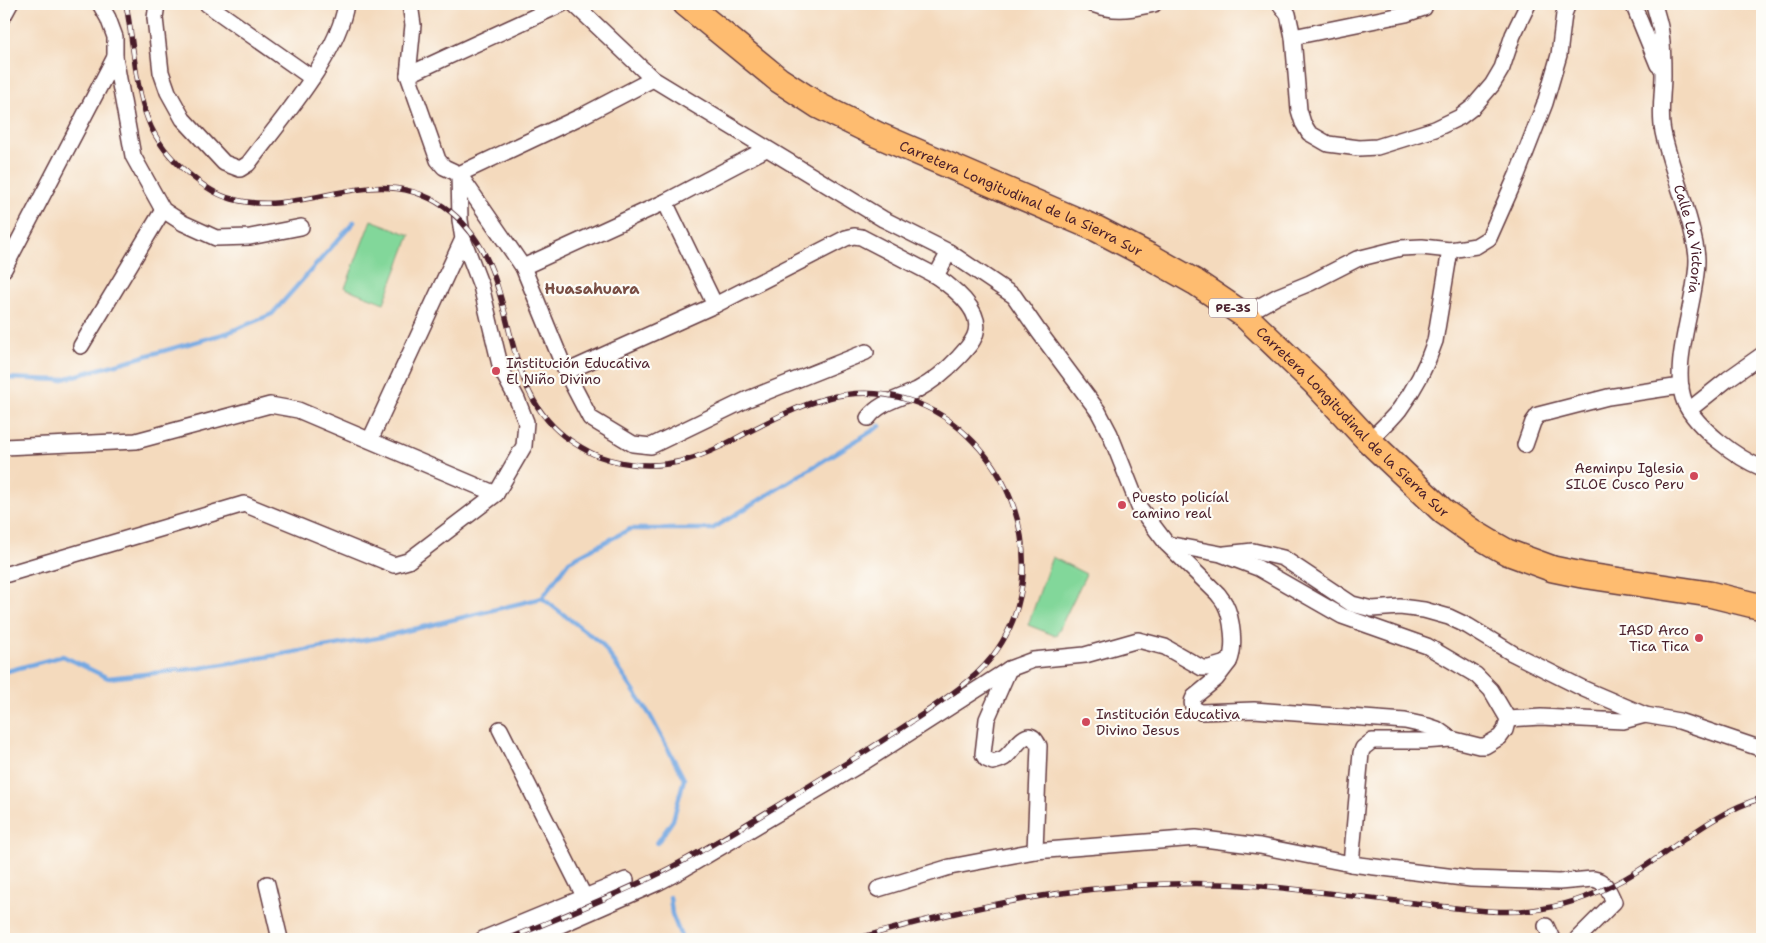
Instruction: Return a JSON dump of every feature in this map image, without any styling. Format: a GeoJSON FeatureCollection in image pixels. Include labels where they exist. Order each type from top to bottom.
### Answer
{"type":"FeatureCollection","features":[{"type":"Feature","properties":{"kind":"highway","name":"Carretera Longitudinal de la Sierra Sur"},"geometry":{"type":"LineString","coordinates":[[686,4],[779,80],[819,106],[887,139],[1057,211],[1105,234],[1149,256],[1194,282],[1244,315],[1315,383],[1369,441],[1444,512],[1471,531],[1508,552],[1553,569],[1709,594],[1762,607]]}},
{"type":"Feature","properties":{"kind":"street"},"geometry":{"type":"LineString","coordinates":[[4,15],[10,4]]}},
{"type":"Feature","properties":{"kind":"street"},"geometry":{"type":"LineString","coordinates":[[100,4],[113,28],[115,37],[115,57],[133,156],[163,210],[182,223],[216,238],[250,237],[301,227]]}},
{"type":"Feature","properties":{"kind":"street"},"geometry":{"type":"LineString","coordinates":[[157,4],[155,18],[161,72],[168,92],[183,119],[224,163],[240,169],[248,164],[312,78],[340,29],[346,4]]}},
{"type":"Feature","properties":{"kind":"street"},"geometry":{"type":"LineString","coordinates":[[207,4],[312,78]]}},
{"type":"Feature","properties":{"kind":"street"},"geometry":{"type":"LineString","coordinates":[[410,4],[413,25],[408,76],[438,160],[444,167],[459,174],[523,267],[566,372],[590,418],[633,444],[651,446],[748,399],[866,352]]}},
{"type":"Feature","properties":{"kind":"street"},"geometry":{"type":"LineString","coordinates":[[408,76],[562,4]]}},
{"type":"Feature","properties":{"kind":"street"},"geometry":{"type":"LineString","coordinates":[[574,4],[653,79],[883,220],[949,252],[1014,296],[1098,411],[1110,434],[1138,507],[1167,544],[1225,603],[1232,626],[1233,655],[1216,679],[1194,697],[1192,701],[1196,710],[1201,712],[1276,711],[1405,721],[1437,729],[1451,739]]}},
{"type":"Feature","properties":{"kind":"street"},"geometry":{"type":"LineString","coordinates":[[1092,4],[1106,9],[1123,10],[1154,4]]}},
{"type":"Feature","properties":{"kind":"street"},"geometry":{"type":"LineString","coordinates":[[1280,4],[1288,14],[1293,37],[1299,110],[1303,123],[1309,133],[1328,144],[1359,148],[1377,147],[1435,129],[1460,118],[1474,107],[1492,85],[1502,68],[1528,4]]}},
{"type":"Feature","properties":{"kind":"street"},"geometry":{"type":"LineString","coordinates":[[1293,37],[1406,14],[1424,8],[1425,4]]}},
{"type":"Feature","properties":{"kind":"street"},"geometry":{"type":"LineString","coordinates":[[1244,315],[1278,296],[1310,283],[1357,259],[1401,248],[1422,247],[1450,250],[1476,246],[1489,238],[1545,103],[1559,55],[1564,14],[1568,4]]}},
{"type":"Feature","properties":{"kind":"street"},"geometry":{"type":"LineString","coordinates":[[1633,4],[1663,76]]}},
{"type":"Feature","properties":{"kind":"street","name":"Calle La Victoria"},"geometry":{"type":"LineString","coordinates":[[1654,4],[1661,34],[1663,76],[1661,109],[1663,131],[1689,219],[1697,262],[1692,305],[1682,344],[1681,386],[1685,402],[1694,419],[1723,444],[1762,468]]}},
{"type":"Feature","properties":{"kind":"street"},"geometry":{"type":"LineString","coordinates":[[4,269],[115,57]]}},
{"type":"Feature","properties":{"kind":"street"},"geometry":{"type":"LineString","coordinates":[[459,174],[584,115],[653,79]]}},
{"type":"Feature","properties":{"kind":"street"},"geometry":{"type":"LineString","coordinates":[[523,267],[665,202],[766,149]]}},
{"type":"Feature","properties":{"kind":"street"},"geometry":{"type":"LineString","coordinates":[[4,575],[244,504],[394,565],[408,561],[496,494],[524,446],[526,422],[517,399],[501,369],[480,286],[463,239],[460,220],[459,174]]}},
{"type":"Feature","properties":{"kind":"street"},"geometry":{"type":"LineString","coordinates":[[665,202],[715,305]]}},
{"type":"Feature","properties":{"kind":"street"},"geometry":{"type":"LineString","coordinates":[[82,346],[163,210]]}},
{"type":"Feature","properties":{"kind":"street"},"geometry":{"type":"LineString","coordinates":[[566,372],[715,305],[846,238],[861,237],[936,276],[960,294],[974,313],[977,327],[976,334],[965,350],[940,374],[916,390],[882,405],[868,418]]}},
{"type":"Feature","properties":{"kind":"street"},"geometry":{"type":"LineString","coordinates":[[370,440],[463,239]]}},
{"type":"Feature","properties":{"kind":"street"},"geometry":{"type":"LineString","coordinates":[[1369,441],[1403,404],[1432,352],[1436,341],[1450,250]]}},
{"type":"Feature","properties":{"kind":"street"},"geometry":{"type":"LineString","coordinates":[[936,276],[949,252]]}},
{"type":"Feature","properties":{"kind":"street"},"geometry":{"type":"LineString","coordinates":[[1689,410],[1762,355]]}},
{"type":"Feature","properties":{"kind":"street"},"geometry":{"type":"LineString","coordinates":[[1525,446],[1533,422],[1538,416],[1608,397],[1681,386]]}},
{"type":"Feature","properties":{"kind":"street"},"geometry":{"type":"LineString","coordinates":[[4,447],[136,441],[270,406],[298,410],[496,494]]}},
{"type":"Feature","properties":{"kind":"street"},"geometry":{"type":"LineString","coordinates":[[1167,544],[1221,554],[1258,568],[1342,616],[1427,646],[1476,675],[1491,690],[1508,719],[1506,730],[1490,744],[1479,746],[1451,739],[1372,741],[1363,748],[1351,864]]}},
{"type":"Feature","properties":{"kind":"street"},"geometry":{"type":"LineString","coordinates":[[1221,554],[1253,551],[1283,558],[1352,604],[1372,609],[1400,607],[1424,610],[1449,617],[1584,689],[1645,715],[1679,721],[1762,749]]}},
{"type":"Feature","properties":{"kind":"street"},"geometry":{"type":"LineString","coordinates":[[529,939],[657,883],[713,852],[864,762],[1009,669],[1033,660],[1085,656],[1138,640],[1165,647],[1202,668],[1209,668],[1229,662]]}},
{"type":"Feature","properties":{"kind":"street"},"geometry":{"type":"LineString","coordinates":[[1009,669],[987,719],[983,754],[986,759],[992,762],[1002,759],[1021,739],[1026,737],[1031,737],[1039,746],[1035,851]]}},
{"type":"Feature","properties":{"kind":"street"},"geometry":{"type":"LineString","coordinates":[[1508,719],[1542,717],[1623,722],[1645,715]]}},
{"type":"Feature","properties":{"kind":"street"},"geometry":{"type":"LineString","coordinates":[[500,729],[589,894],[610,904]]}},
{"type":"Feature","properties":{"kind":"street"},"geometry":{"type":"LineString","coordinates":[[878,889],[950,866],[1035,851],[1196,838],[1260,846],[1351,864],[1471,879],[1543,882],[1570,882],[1593,879],[1600,881],[1608,887],[1614,902],[1577,939]]}},
{"type":"Feature","properties":{"kind":"street"},"geometry":{"type":"LineString","coordinates":[[483,939],[626,880]]}},
{"type":"Feature","properties":{"kind":"street"},"geometry":{"type":"LineString","coordinates":[[267,884],[280,939]]}},
{"type":"Feature","properties":{"kind":"green space"},"geometry":{"type":"Polygon","coordinates":[[[371,220],[410,235],[384,303],[345,288],[371,220]]]}},
{"type":"Feature","properties":{"kind":"green space"},"geometry":{"type":"Polygon","coordinates":[[[1052,557],[1086,574],[1056,636],[1028,625],[1052,557]]]}},
{"type":"Feature","properties":{"kind":"waterway"},"geometry":{"type":"LineString","coordinates":[[4,378],[60,380],[227,333],[272,314],[354,222]]}},
{"type":"Feature","properties":{"kind":"waterway"},"geometry":{"type":"LineString","coordinates":[[4,672],[63,656],[108,678],[200,668],[377,638],[542,598],[569,561],[630,529],[712,529],[880,426]]}},
{"type":"Feature","properties":{"kind":"waterway"},"geometry":{"type":"LineString","coordinates":[[542,598],[602,644],[650,715],[684,779],[673,820],[657,843]]}},
{"type":"Feature","properties":{"kind":"waterway"},"geometry":{"type":"LineString","coordinates":[[670,897],[672,914],[682,939]]}},
{"type":"Feature","properties":{"kind":"railway"},"geometry":{"type":"LineString","coordinates":[[126,4],[137,78],[148,120],[165,150],[177,163],[204,186],[232,199],[261,203],[289,202],[370,188],[397,188],[424,196],[451,212],[474,237],[489,264],[500,294],[516,356],[526,385],[541,412],[564,436],[585,450],[598,456],[631,464],[675,463],[710,451],[767,422],[806,405],[825,399],[865,393],[908,400],[943,416],[959,428],[986,457],[998,473],[1007,490],[1019,526],[1022,545],[1023,563],[1019,599],[1007,634],[997,650],[972,678],[882,741],[692,856],[630,887],[508,939]]}},
{"type":"Feature","properties":{"kind":"railway"},"geometry":{"type":"LineString","coordinates":[[856,939],[906,925],[1006,902],[1056,894],[1158,884],[1262,886],[1486,911],[1526,911],[1553,907],[1578,900],[1614,885],[1652,862],[1712,821],[1745,804],[1762,798]]}},
{"type":"Feature","properties":{"kind":"place","name":"Institución Educativa El Niño Divino"},"geometry":{"type":"Point","coordinates":[496,371]}},
{"type":"Feature","properties":{"kind":"place","name":"Aeminpu Iglesia SILOE Cusco Peru"},"geometry":{"type":"Point","coordinates":[1694,476]}},
{"type":"Feature","properties":{"kind":"place","name":"Puesto policíal camino real"},"geometry":{"type":"Point","coordinates":[1122,505]}},
{"type":"Feature","properties":{"kind":"place","name":"IASD Arco Tica Tica"},"geometry":{"type":"Point","coordinates":[1699,638]}},
{"type":"Feature","properties":{"kind":"place","name":"Institución Educativa Divino Jesus"},"geometry":{"type":"Point","coordinates":[1086,722]}},
{"type":"Feature","properties":{"kind":"district","name":"Huasahuara"},"geometry":{"type":"Point","coordinates":[592,289]}}]}
